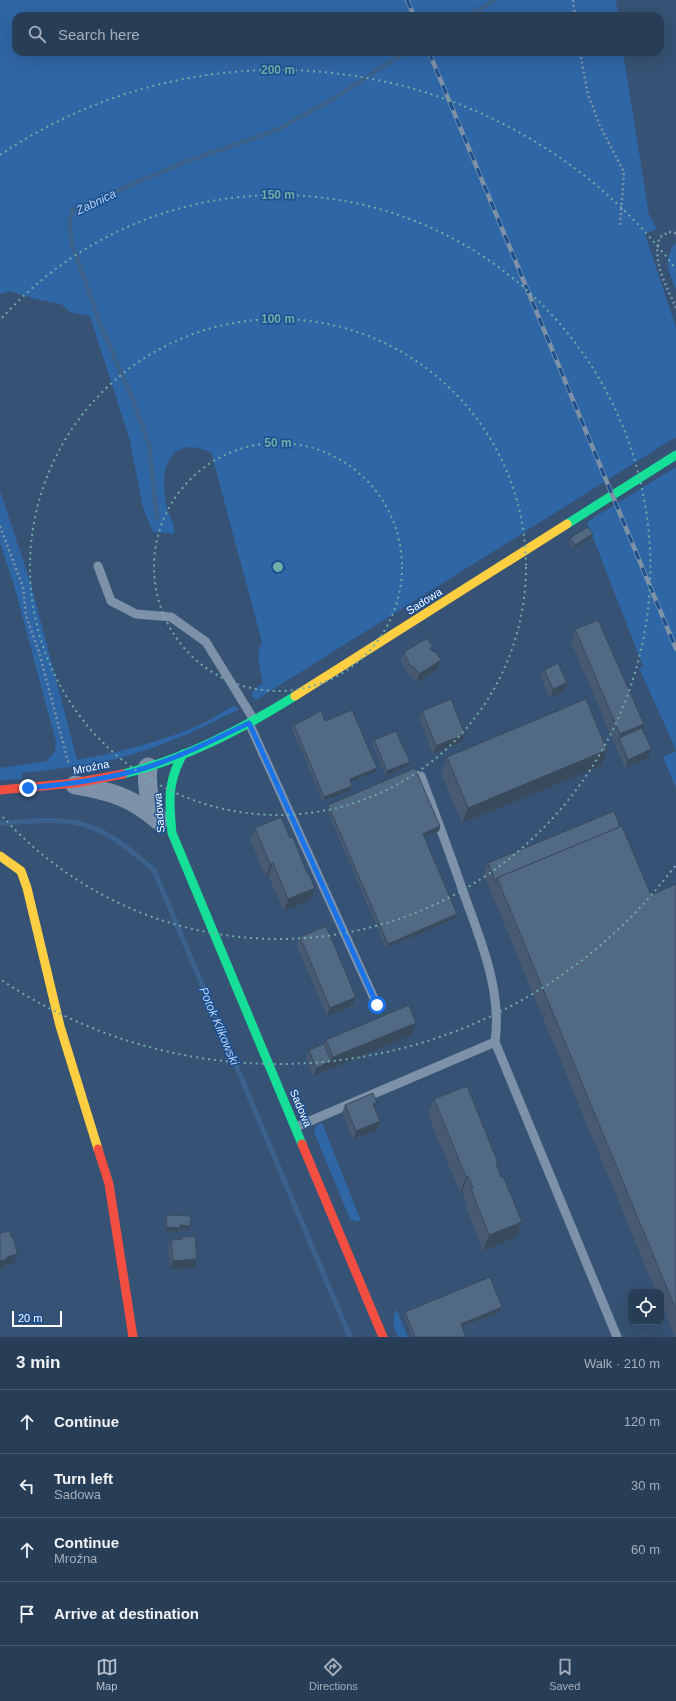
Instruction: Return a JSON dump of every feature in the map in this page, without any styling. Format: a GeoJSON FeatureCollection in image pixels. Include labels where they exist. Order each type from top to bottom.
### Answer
{"type":"FeatureCollection","features":[{"type":"Feature","properties":{"kind":"street","name":"Sadowa"},"geometry":{"type":"LineString","coordinates":[[383,1337],[296,1127],[165,827],[168,791],[173,769],[183,754],[252,721],[523,553],[676,455]]}},
{"type":"Feature","properties":{"kind":"street","name":"Mroźna"},"geometry":{"type":"LineString","coordinates":[[0,790],[70,784],[148,767],[183,754]]}},
{"type":"Feature","properties":{"kind":"street"},"geometry":{"type":"LineString","coordinates":[[148,767],[148,793],[150,802],[165,827]]}},
{"type":"Feature","properties":{"kind":"street"},"geometry":{"type":"LineString","coordinates":[[148,767],[158,775],[168,791]]}},
{"type":"Feature","properties":{"kind":"street"},"geometry":{"type":"LineString","coordinates":[[70,784],[110,791],[131,800],[148,811],[165,827]]}},
{"type":"Feature","properties":{"kind":"street"},"geometry":{"type":"LineString","coordinates":[[0,856],[21,871],[27,888],[60,1026],[109,1184],[133,1337]]}},
{"type":"Feature","properties":{"kind":"lane"},"geometry":{"type":"LineString","coordinates":[[98,566],[111,601],[136,614],[171,617],[206,642],[252,721],[377,1005]]}},
{"type":"Feature","properties":{"kind":"lane"},"geometry":{"type":"LineString","coordinates":[[421,776],[481,942],[493,987],[498,1025],[495,1042],[618,1337]]}},
{"type":"Feature","properties":{"kind":"lane"},"geometry":{"type":"LineString","coordinates":[[296,1127],[495,1042]]}},
{"type":"Feature","properties":{"kind":"path"},"geometry":{"type":"LineString","coordinates":[[573,0],[574,12]]}},
{"type":"Feature","properties":{"kind":"path"},"geometry":{"type":"LineString","coordinates":[[581,56],[588,95],[599,124],[624,172],[620,225]]}},
{"type":"Feature","properties":{"kind":"path"},"geometry":{"type":"LineString","coordinates":[[676,233],[669,232],[660,237],[657,245],[659,265],[676,308]]}},
{"type":"Feature","properties":{"kind":"path"},"geometry":{"type":"LineString","coordinates":[[0,526],[23,587],[26,616],[39,652],[69,765],[70,784]]}},
{"type":"Feature","properties":{"kind":"shaded area"},"geometry":{"type":"Polygon","coordinates":[[[0,0],[616,0],[618,12],[12,12],[12,56],[624,56],[649,215],[657,229],[645,234],[676,328],[676,437],[256,700],[252,696],[252,692],[263,683],[258,657],[262,642],[211,452],[190,447],[180,450],[173,455],[165,470],[164,489],[167,508],[174,527],[174,534],[153,532],[143,508],[130,441],[90,316],[70,312],[61,304],[35,299],[10,291],[0,294],[0,0]]]}},
{"type":"Feature","properties":{"kind":"shaded area"},"geometry":{"type":"Polygon","coordinates":[[[675,243],[676,290],[668,266],[669,255],[675,243]]]}},
{"type":"Feature","properties":{"kind":"shaded area"},"geometry":{"type":"Polygon","coordinates":[[[676,467],[676,750],[639,668],[643,666],[587,522],[676,467]]]}},
{"type":"Feature","properties":{"kind":"shaded area"},"geometry":{"type":"Polygon","coordinates":[[[0,491],[31,584],[77,760],[126,750],[158,741],[204,723],[234,706],[239,709],[186,735],[130,755],[90,764],[22,773],[22,779],[0,780],[0,768],[47,761],[55,751],[56,742],[14,585],[0,543],[0,491]]]}},
{"type":"Feature","properties":{"kind":"shaded area"},"geometry":{"type":"Polygon","coordinates":[[[676,751],[676,788],[663,757],[676,751]]]}},
{"type":"Feature","properties":{"kind":"shaded area"},"geometry":{"type":"Polygon","coordinates":[[[322,1123],[361,1221],[350,1219],[314,1132],[317,1125],[322,1123]]]}},
{"type":"Feature","properties":{"kind":"shaded area"},"geometry":{"type":"Polygon","coordinates":[[[396,1309],[408,1337],[398,1337],[396,1333],[394,1316],[396,1309]]]}},
{"type":"Feature","properties":{"kind":"building"},"geometry":{"type":"Polygon","coordinates":[[[588,527],[593,534],[575,545],[570,538],[588,527]]]}},
{"type":"Feature","properties":{"kind":"building"},"geometry":{"type":"Polygon","coordinates":[[[598,620],[644,724],[620,734],[575,629],[598,620]]]}},
{"type":"Feature","properties":{"kind":"building"},"geometry":{"type":"Polygon","coordinates":[[[427,638],[433,647],[430,648],[433,652],[435,651],[441,660],[419,674],[414,667],[410,666],[404,652],[427,638]]]}},
{"type":"Feature","properties":{"kind":"building"},"geometry":{"type":"Polygon","coordinates":[[[558,663],[567,683],[553,689],[544,670],[558,663]]]}},
{"type":"Feature","properties":{"kind":"building"},"geometry":{"type":"Polygon","coordinates":[[[451,699],[465,734],[436,746],[422,711],[451,699]]]}},
{"type":"Feature","properties":{"kind":"building"},"geometry":{"type":"Polygon","coordinates":[[[586,699],[607,750],[468,808],[447,757],[586,699]]]}},
{"type":"Feature","properties":{"kind":"building"},"geometry":{"type":"Polygon","coordinates":[[[352,710],[377,768],[350,779],[352,786],[324,797],[294,725],[321,711],[325,721],[352,710]]]}},
{"type":"Feature","properties":{"kind":"building"},"geometry":{"type":"Polygon","coordinates":[[[642,728],[651,749],[628,760],[619,738],[642,728]]]}},
{"type":"Feature","properties":{"kind":"building"},"geometry":{"type":"Polygon","coordinates":[[[396,731],[410,762],[387,771],[374,740],[396,731]]]}},
{"type":"Feature","properties":{"kind":"building"},"geometry":{"type":"Polygon","coordinates":[[[415,768],[440,826],[423,834],[457,914],[388,944],[328,805],[415,768]]]}},
{"type":"Feature","properties":{"kind":"building"},"geometry":{"type":"Polygon","coordinates":[[[614,811],[620,827],[497,878],[496,882],[488,863],[614,811]]]}},
{"type":"Feature","properties":{"kind":"building"},"geometry":{"type":"Polygon","coordinates":[[[281,817],[290,838],[293,837],[307,873],[308,872],[315,888],[288,899],[273,863],[270,864],[255,828],[281,817]]]}},
{"type":"Feature","properties":{"kind":"building"},"geometry":{"type":"Polygon","coordinates":[[[622,826],[651,895],[676,884],[676,1310],[497,878],[622,826]]]}},
{"type":"Feature","properties":{"kind":"building"},"geometry":{"type":"Polygon","coordinates":[[[326,926],[356,997],[330,1008],[300,937],[326,926]]]}},
{"type":"Feature","properties":{"kind":"building"},"geometry":{"type":"Polygon","coordinates":[[[409,1005],[416,1023],[333,1057],[326,1040],[409,1005]]]}},
{"type":"Feature","properties":{"kind":"building"},"geometry":{"type":"Polygon","coordinates":[[[324,1044],[331,1061],[316,1068],[309,1050],[324,1044]]]}},
{"type":"Feature","properties":{"kind":"building"},"geometry":{"type":"Polygon","coordinates":[[[467,1086],[498,1163],[496,1164],[501,1177],[503,1176],[522,1222],[489,1235],[471,1189],[473,1188],[468,1176],[466,1177],[434,1099],[467,1086]]]}},
{"type":"Feature","properties":{"kind":"building"},"geometry":{"type":"Polygon","coordinates":[[[373,1093],[377,1103],[373,1104],[380,1121],[356,1131],[345,1105],[373,1093]]]}},
{"type":"Feature","properties":{"kind":"building"},"geometry":{"type":"Polygon","coordinates":[[[167,1215],[191,1216],[190,1226],[180,1225],[180,1228],[166,1227],[167,1215]]]}},
{"type":"Feature","properties":{"kind":"building"},"geometry":{"type":"Polygon","coordinates":[[[10,1231],[12,1238],[14,1238],[17,1254],[0,1261],[0,1233],[10,1231]]]}},
{"type":"Feature","properties":{"kind":"building"},"geometry":{"type":"Polygon","coordinates":[[[195,1236],[197,1259],[173,1261],[171,1240],[195,1236]]]}},
{"type":"Feature","properties":{"kind":"building"},"geometry":{"type":"Polygon","coordinates":[[[490,1277],[502,1307],[461,1324],[466,1337],[415,1337],[405,1312],[490,1277]]]}},
{"type":"Feature","properties":{"kind":"waterway","name":"Żabnica"},"geometry":{"type":"LineString","coordinates":[[475,12],[495,0]]}},
{"type":"Feature","properties":{"kind":"waterway","name":"Żabnica"},"geometry":{"type":"LineString","coordinates":[[157,518],[149,444],[129,390],[101,326],[72,244],[69,222],[73,210],[182,163],[277,130],[326,103],[400,56]]}},
{"type":"Feature","properties":{"kind":"waterway","name":"Potok Klikowski"},"geometry":{"type":"LineString","coordinates":[[0,823],[58,821],[88,826],[109,835],[137,855],[154,870],[350,1337]]}},
{"type":"Feature","properties":{"kind":"railway"},"geometry":{"type":"LineString","coordinates":[[407,0],[412,12]]}},
{"type":"Feature","properties":{"kind":"railway"},"geometry":{"type":"LineString","coordinates":[[431,56],[676,649]]}},
{"type":"Feature","properties":{"kind":"traffic: fast"},"geometry":{"type":"LineString","coordinates":[[567,524],[676,455]]}},
{"type":"Feature","properties":{"kind":"traffic: fast"},"geometry":{"type":"LineString","coordinates":[[123,774],[169,760],[212,742],[295,696]]}},
{"type":"Feature","properties":{"kind":"traffic: fast"},"geometry":{"type":"LineString","coordinates":[[183,754],[174,774],[170,792],[172,833],[302,1144]]}},
{"type":"Feature","properties":{"kind":"traffic: slow"},"geometry":{"type":"LineString","coordinates":[[295,696],[567,524]]}},
{"type":"Feature","properties":{"kind":"traffic: slow"},"geometry":{"type":"LineString","coordinates":[[0,856],[21,871],[27,888],[60,1026],[98,1149]]}},
{"type":"Feature","properties":{"kind":"traffic: jam"},"geometry":{"type":"LineString","coordinates":[[0,790],[75,783],[123,774]]}},
{"type":"Feature","properties":{"kind":"traffic: jam"},"geometry":{"type":"LineString","coordinates":[[302,1144],[383,1337]]}},
{"type":"Feature","properties":{"kind":"traffic: jam"},"geometry":{"type":"LineString","coordinates":[[98,1149],[109,1184],[133,1337]]}},
{"type":"Feature","properties":{"kind":"route"},"geometry":{"type":"LineString","coordinates":[[28,788],[70,784],[148,767],[204,745],[249,723],[377,1005]]}}]}
